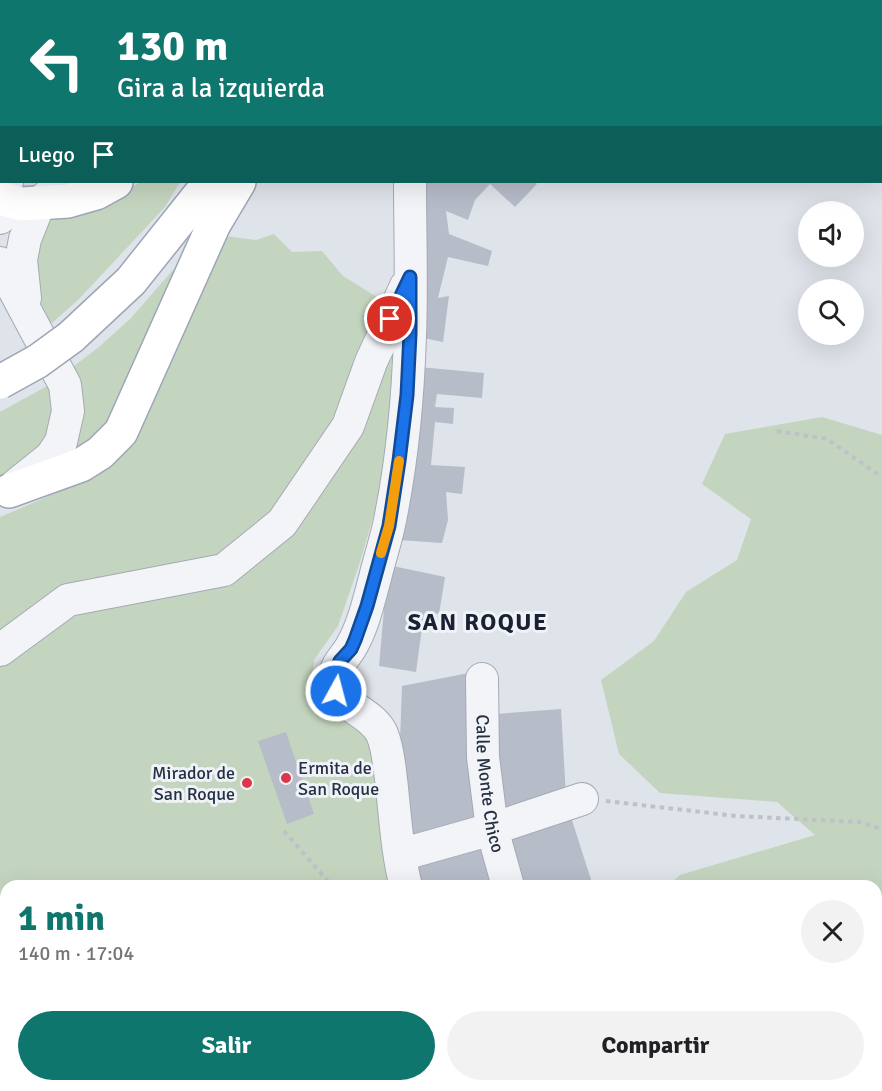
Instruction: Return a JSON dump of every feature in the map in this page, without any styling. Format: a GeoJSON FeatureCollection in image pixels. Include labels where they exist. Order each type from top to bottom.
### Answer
{"type":"FeatureCollection","features":[{"type":"Feature","properties":{"kind":"main road"},"geometry":{"type":"LineString","coordinates":[[2,189],[21,204],[50,189],[68,201],[96,193],[114,183]]}},
{"type":"Feature","properties":{"kind":"main road"},"geometry":{"type":"LineString","coordinates":[[0,382],[38,361],[71,337],[131,280],[209,183]]}},
{"type":"Feature","properties":{"kind":"main road"},"geometry":{"type":"LineString","coordinates":[[4,493],[81,465],[100,453],[122,432],[214,225],[238,183]]}},
{"type":"Feature","properties":{"kind":"street"},"geometry":{"type":"LineString","coordinates":[[405,880],[388,754],[382,734],[371,718],[339,696],[334,685],[335,672],[340,661],[351,649],[367,606],[389,526],[399,461],[407,395],[410,334],[410,183]]}},
{"type":"Feature","properties":{"kind":"street"},"geometry":{"type":"LineString","coordinates":[[28,316],[21,260],[25,239],[50,189]]}},
{"type":"Feature","properties":{"kind":"street"},"geometry":{"type":"LineString","coordinates":[[0,235],[1,266],[65,386],[68,411],[61,442],[51,457],[4,493]]}},
{"type":"Feature","properties":{"kind":"street"},"geometry":{"type":"LineString","coordinates":[[0,650],[68,600],[224,570],[282,523],[348,426],[371,362],[410,277]]}},
{"type":"Feature","properties":{"kind":"street","name":"Calle Monte Chico"},"geometry":{"type":"LineString","coordinates":[[482,679],[483,757],[492,829],[506,880]]}},
{"type":"Feature","properties":{"kind":"street"},"geometry":{"type":"LineString","coordinates":[[400,855],[492,829],[582,799]]}},
{"type":"Feature","properties":{"kind":"path"},"geometry":{"type":"LineString","coordinates":[[777,431],[827,439],[882,477]]}},
{"type":"Feature","properties":{"kind":"path"},"geometry":{"type":"LineString","coordinates":[[582,799],[736,816],[859,822],[882,829]]}},
{"type":"Feature","properties":{"kind":"path"},"geometry":{"type":"LineString","coordinates":[[284,831],[327,880]]}},
{"type":"Feature","properties":{"kind":"green space"},"geometry":{"type":"Polygon","coordinates":[[[139,183],[179,183],[165,207],[79,299],[52,323],[40,311],[31,285],[46,219],[114,198],[139,183]]]}},
{"type":"Feature","properties":{"kind":"green space"},"geometry":{"type":"Polygon","coordinates":[[[274,234],[292,252],[322,251],[343,276],[385,302],[397,338],[382,487],[338,626],[314,660],[312,680],[321,701],[350,715],[367,730],[397,880],[0,880],[0,517],[75,485],[225,236],[256,240],[274,234]]]}},
{"type":"Feature","properties":{"kind":"green space"},"geometry":{"type":"Polygon","coordinates":[[[173,270],[180,275],[103,435],[74,452],[72,441],[80,391],[74,366],[131,318],[173,270]]]}},
{"type":"Feature","properties":{"kind":"green space"},"geometry":{"type":"Polygon","coordinates":[[[49,385],[57,409],[48,436],[37,458],[0,482],[0,412],[49,385]]]}},
{"type":"Feature","properties":{"kind":"green space"},"geometry":{"type":"Polygon","coordinates":[[[822,417],[882,435],[882,880],[675,880],[680,875],[815,835],[777,802],[660,793],[619,754],[601,680],[654,641],[686,592],[737,560],[751,519],[702,484],[725,434],[822,417]]]}},
{"type":"Feature","properties":{"kind":"building"},"geometry":{"type":"Polygon","coordinates":[[[422,183],[536,183],[515,207],[490,184],[475,200],[468,220],[446,211],[449,234],[492,251],[488,266],[448,257],[438,298],[449,296],[443,342],[423,338],[422,183]]]}},
{"type":"Feature","properties":{"kind":"building"},"geometry":{"type":"Polygon","coordinates":[[[419,367],[484,373],[482,398],[437,394],[435,407],[454,408],[453,424],[435,422],[431,465],[465,467],[462,494],[446,492],[448,520],[442,543],[399,540],[419,367]]]}},
{"type":"Feature","properties":{"kind":"building"},"geometry":{"type":"Polygon","coordinates":[[[388,565],[445,577],[439,614],[424,613],[416,672],[379,666],[388,565]]]}},
{"type":"Feature","properties":{"kind":"building"},"geometry":{"type":"Polygon","coordinates":[[[469,673],[475,819],[412,840],[399,770],[402,686],[469,673]]]}},
{"type":"Feature","properties":{"kind":"building"},"geometry":{"type":"Polygon","coordinates":[[[561,709],[566,796],[500,816],[496,714],[561,709]]]}},
{"type":"Feature","properties":{"kind":"building","name":"Ermita de San Roque"},"geometry":{"type":"Polygon","coordinates":[[[286,732],[314,814],[287,824],[258,741],[286,732]]]}},
{"type":"Feature","properties":{"kind":"building"},"geometry":{"type":"Polygon","coordinates":[[[570,814],[591,880],[516,880],[502,837],[570,814]]]}},
{"type":"Feature","properties":{"kind":"building"},"geometry":{"type":"Polygon","coordinates":[[[482,847],[492,880],[419,880],[414,866],[482,847]]]}},
{"type":"Feature","properties":{"kind":"slow traffic"},"geometry":{"type":"LineString","coordinates":[[381,553],[389,526],[399,461]]}},
{"type":"Feature","properties":{"kind":"place","name":"Ermita de San Roque"},"geometry":{"type":"Point","coordinates":[286,778]}},
{"type":"Feature","properties":{"kind":"place","name":"Mirador de San Roque"},"geometry":{"type":"Point","coordinates":[247,783]}},
{"type":"Feature","properties":{"kind":"district","name":"SAN ROQUE"},"geometry":{"type":"Point","coordinates":[478,622]}},
{"type":"Feature","properties":{"kind":"route"},"geometry":{"type":"LineString","coordinates":[[336,691],[335,672],[355,640],[389,526],[407,395],[410,277],[390,319]]}}]}
